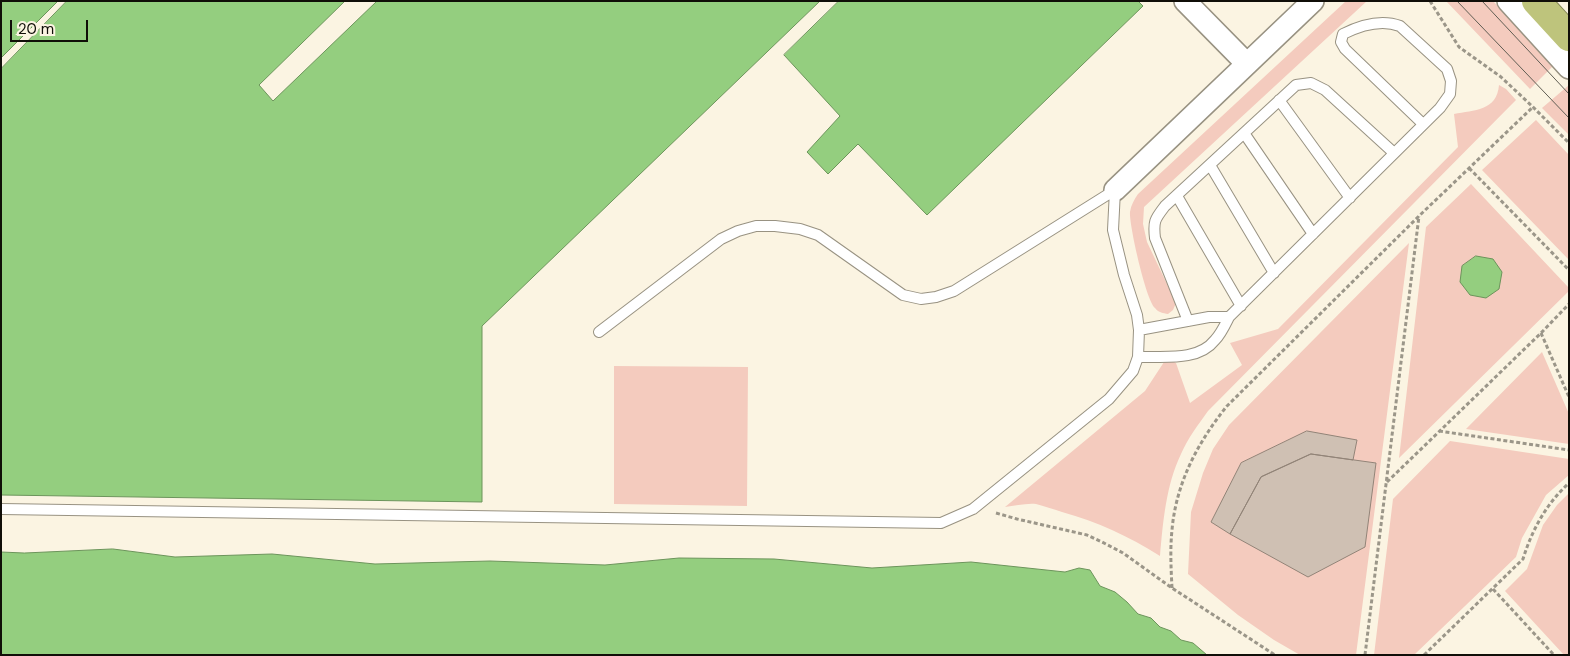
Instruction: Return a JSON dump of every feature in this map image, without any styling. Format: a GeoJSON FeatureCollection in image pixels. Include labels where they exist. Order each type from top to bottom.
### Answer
{"type":"FeatureCollection","features":[{"type":"Feature","properties":{"kind":"highway"},"geometry":{"type":"LineString","coordinates":[[1536,1],[1569,37]]}},
{"type":"Feature","properties":{"kind":"street"},"geometry":{"type":"LineString","coordinates":[[1185,1],[1247,64]]}},
{"type":"Feature","properties":{"kind":"street"},"geometry":{"type":"LineString","coordinates":[[1115,190],[1312,1]]}},
{"type":"Feature","properties":{"kind":"street"},"geometry":{"type":"LineString","coordinates":[[1508,1],[1569,68]]}},
{"type":"Feature","properties":{"kind":"lane"},"geometry":{"type":"LineString","coordinates":[[1138,357],[1188,356],[1205,350],[1215,341],[1229,317],[1440,108],[1450,94],[1451,81],[1447,69],[1400,26],[1392,23],[1380,23],[1359,26],[1343,34],[1341,42],[1344,49],[1423,124]]}},
{"type":"Feature","properties":{"kind":"lane"},"geometry":{"type":"LineString","coordinates":[[1188,320],[1154,238],[1154,219],[1296,85],[1311,83],[1325,90],[1394,153]]}},
{"type":"Feature","properties":{"kind":"lane"},"geometry":{"type":"LineString","coordinates":[[1279,100],[1350,198]]}},
{"type":"Feature","properties":{"kind":"lane"},"geometry":{"type":"LineString","coordinates":[[1244,133],[1313,234]]}},
{"type":"Feature","properties":{"kind":"lane"},"geometry":{"type":"LineString","coordinates":[[1210,165],[1274,273]]}},
{"type":"Feature","properties":{"kind":"lane"},"geometry":{"type":"LineString","coordinates":[[1,509],[941,523],[973,509],[1109,399],[1133,371],[1138,357],[1139,330],[1137,315],[1124,275],[1113,230],[1115,190]]}},
{"type":"Feature","properties":{"kind":"lane"},"geometry":{"type":"LineString","coordinates":[[599,332],[720,239],[756,226],[800,229],[818,235],[903,295],[921,299],[936,297],[954,291],[1115,190]]}},
{"type":"Feature","properties":{"kind":"lane"},"geometry":{"type":"LineString","coordinates":[[1177,196],[1241,306]]}},
{"type":"Feature","properties":{"kind":"lane"},"geometry":{"type":"LineString","coordinates":[[1139,330],[1188,320],[1229,317]]}},
{"type":"Feature","properties":{"kind":"path"},"geometry":{"type":"LineString","coordinates":[[1430,1],[1459,47],[1501,77],[1569,143]]}},
{"type":"Feature","properties":{"kind":"path"},"geometry":{"type":"LineString","coordinates":[[1172,588],[1172,529],[1178,499],[1193,457],[1208,431],[1227,406],[1419,216],[1534,107]]}},
{"type":"Feature","properties":{"kind":"path"},"geometry":{"type":"LineString","coordinates":[[1469,168],[1569,270]]}},
{"type":"Feature","properties":{"kind":"path"},"geometry":{"type":"LineString","coordinates":[[1365,655],[1419,216]]}},
{"type":"Feature","properties":{"kind":"path"},"geometry":{"type":"LineString","coordinates":[[1387,482],[1569,304]]}},
{"type":"Feature","properties":{"kind":"path"},"geometry":{"type":"LineString","coordinates":[[1541,333],[1569,397]]}},
{"type":"Feature","properties":{"kind":"path"},"geometry":{"type":"LineString","coordinates":[[1439,432],[1569,450]]}},
{"type":"Feature","properties":{"kind":"path"},"geometry":{"type":"LineString","coordinates":[[1424,655],[1523,560],[1529,540],[1538,522],[1549,505],[1569,483]]}},
{"type":"Feature","properties":{"kind":"path"},"geometry":{"type":"LineString","coordinates":[[1017,519],[1094,538],[1123,554],[1275,655]]}},
{"type":"Feature","properties":{"kind":"path"},"geometry":{"type":"LineString","coordinates":[[1493,589],[1554,655]]}},
{"type":"Feature","properties":{"kind":"shaded area"},"geometry":{"type":"Polygon","coordinates":[[[1,1],[58,1],[1,58],[1,1]]]}},
{"type":"Feature","properties":{"kind":"shaded area"},"geometry":{"type":"Polygon","coordinates":[[[67,1],[345,1],[259,85],[273,101],[377,1],[820,1],[482,326],[482,502],[1,495],[1,69],[67,1]]]}},
{"type":"Feature","properties":{"kind":"shaded area"},"geometry":{"type":"Polygon","coordinates":[[[839,1],[1138,1],[1143,6],[927,215],[858,144],[828,174],[807,152],[840,116],[784,55],[839,1]]]}},
{"type":"Feature","properties":{"kind":"shaded area"},"geometry":{"type":"Polygon","coordinates":[[[1346,1],[1367,1],[1144,207],[1143,224],[1147,242],[1176,303],[1173,310],[1168,314],[1161,313],[1151,302],[1135,246],[1130,212],[1135,198],[1346,1]]]}},
{"type":"Feature","properties":{"kind":"shaded area"},"geometry":{"type":"Polygon","coordinates":[[[1446,1],[1493,1],[1554,65],[1530,89],[1446,1]]]}},
{"type":"Feature","properties":{"kind":"shaded area"},"geometry":{"type":"Polygon","coordinates":[[[1499,85],[1506,89],[1516,100],[1208,411],[1187,442],[1172,478],[1164,517],[1160,556],[1112,530],[1088,520],[1036,504],[1005,507],[1145,391],[1164,362],[1170,360],[1176,363],[1190,403],[1242,365],[1230,343],[1278,329],[1458,147],[1454,114],[1476,110],[1489,105],[1497,94],[1499,85]]]}},
{"type":"Feature","properties":{"kind":"shaded area"},"geometry":{"type":"Polygon","coordinates":[[[1569,85],[1569,135],[1542,108],[1569,85]]]}},
{"type":"Feature","properties":{"kind":"shaded area"},"geometry":{"type":"Polygon","coordinates":[[[1536,120],[1569,155],[1569,260],[1482,170],[1536,120]]]}},
{"type":"Feature","properties":{"kind":"shaded area"},"geometry":{"type":"Polygon","coordinates":[[[1471,184],[1569,288],[1569,291],[1399,458],[1426,227],[1471,184]]]}},
{"type":"Feature","properties":{"kind":"shaded area"},"geometry":{"type":"Polygon","coordinates":[[[1409,243],[1356,655],[1300,655],[1238,615],[1188,574],[1191,512],[1203,473],[1213,449],[1229,425],[1409,243]]]}},
{"type":"Feature","properties":{"kind":"shaded area"},"geometry":{"type":"Polygon","coordinates":[[[1476,256],[1493,259],[1502,272],[1499,289],[1486,298],[1470,295],[1460,282],[1462,266],[1476,256]]]}},
{"type":"Feature","properties":{"kind":"shaded area"},"geometry":{"type":"Polygon","coordinates":[[[1542,352],[1569,414],[1569,444],[1466,429],[1542,352]]]}},
{"type":"Feature","properties":{"kind":"shaded area"},"geometry":{"type":"Polygon","coordinates":[[[614,366],[748,367],[747,506],[614,504],[614,366]]]}},
{"type":"Feature","properties":{"kind":"shaded area"},"geometry":{"type":"Polygon","coordinates":[[[1450,441],[1569,459],[1569,475],[1546,495],[1522,538],[1516,557],[1414,655],[1374,655],[1393,499],[1450,441]]]}},
{"type":"Feature","properties":{"kind":"shaded area"},"geometry":{"type":"Polygon","coordinates":[[[1569,493],[1569,655],[1564,655],[1505,591],[1527,569],[1543,525],[1557,505],[1569,493]]]}},
{"type":"Feature","properties":{"kind":"shaded area"},"geometry":{"type":"Polygon","coordinates":[[[113,549],[175,557],[272,554],[375,564],[490,561],[605,565],[679,558],[774,559],[872,568],[971,562],[1065,572],[1079,568],[1090,570],[1100,586],[1115,592],[1138,614],[1151,618],[1160,627],[1171,631],[1181,640],[1193,643],[1207,655],[1,655],[1,552],[24,553],[113,549]]]}},
{"type":"Feature","properties":{"kind":"building"},"geometry":{"type":"Polygon","coordinates":[[[1307,431],[1357,440],[1353,460],[1311,454],[1261,477],[1230,534],[1211,522],[1241,463],[1307,431]]]}},
{"type":"Feature","properties":{"kind":"building"},"geometry":{"type":"Polygon","coordinates":[[[1311,454],[1376,463],[1365,547],[1308,577],[1230,534],[1261,477],[1311,454]]]}},
{"type":"Feature","properties":{"kind":"tram line"},"geometry":{"type":"LineString","coordinates":[[1457,1],[1569,118]]}},
{"type":"Feature","properties":{"kind":"tram line"},"geometry":{"type":"LineString","coordinates":[[1482,1],[1569,94]]}}]}
